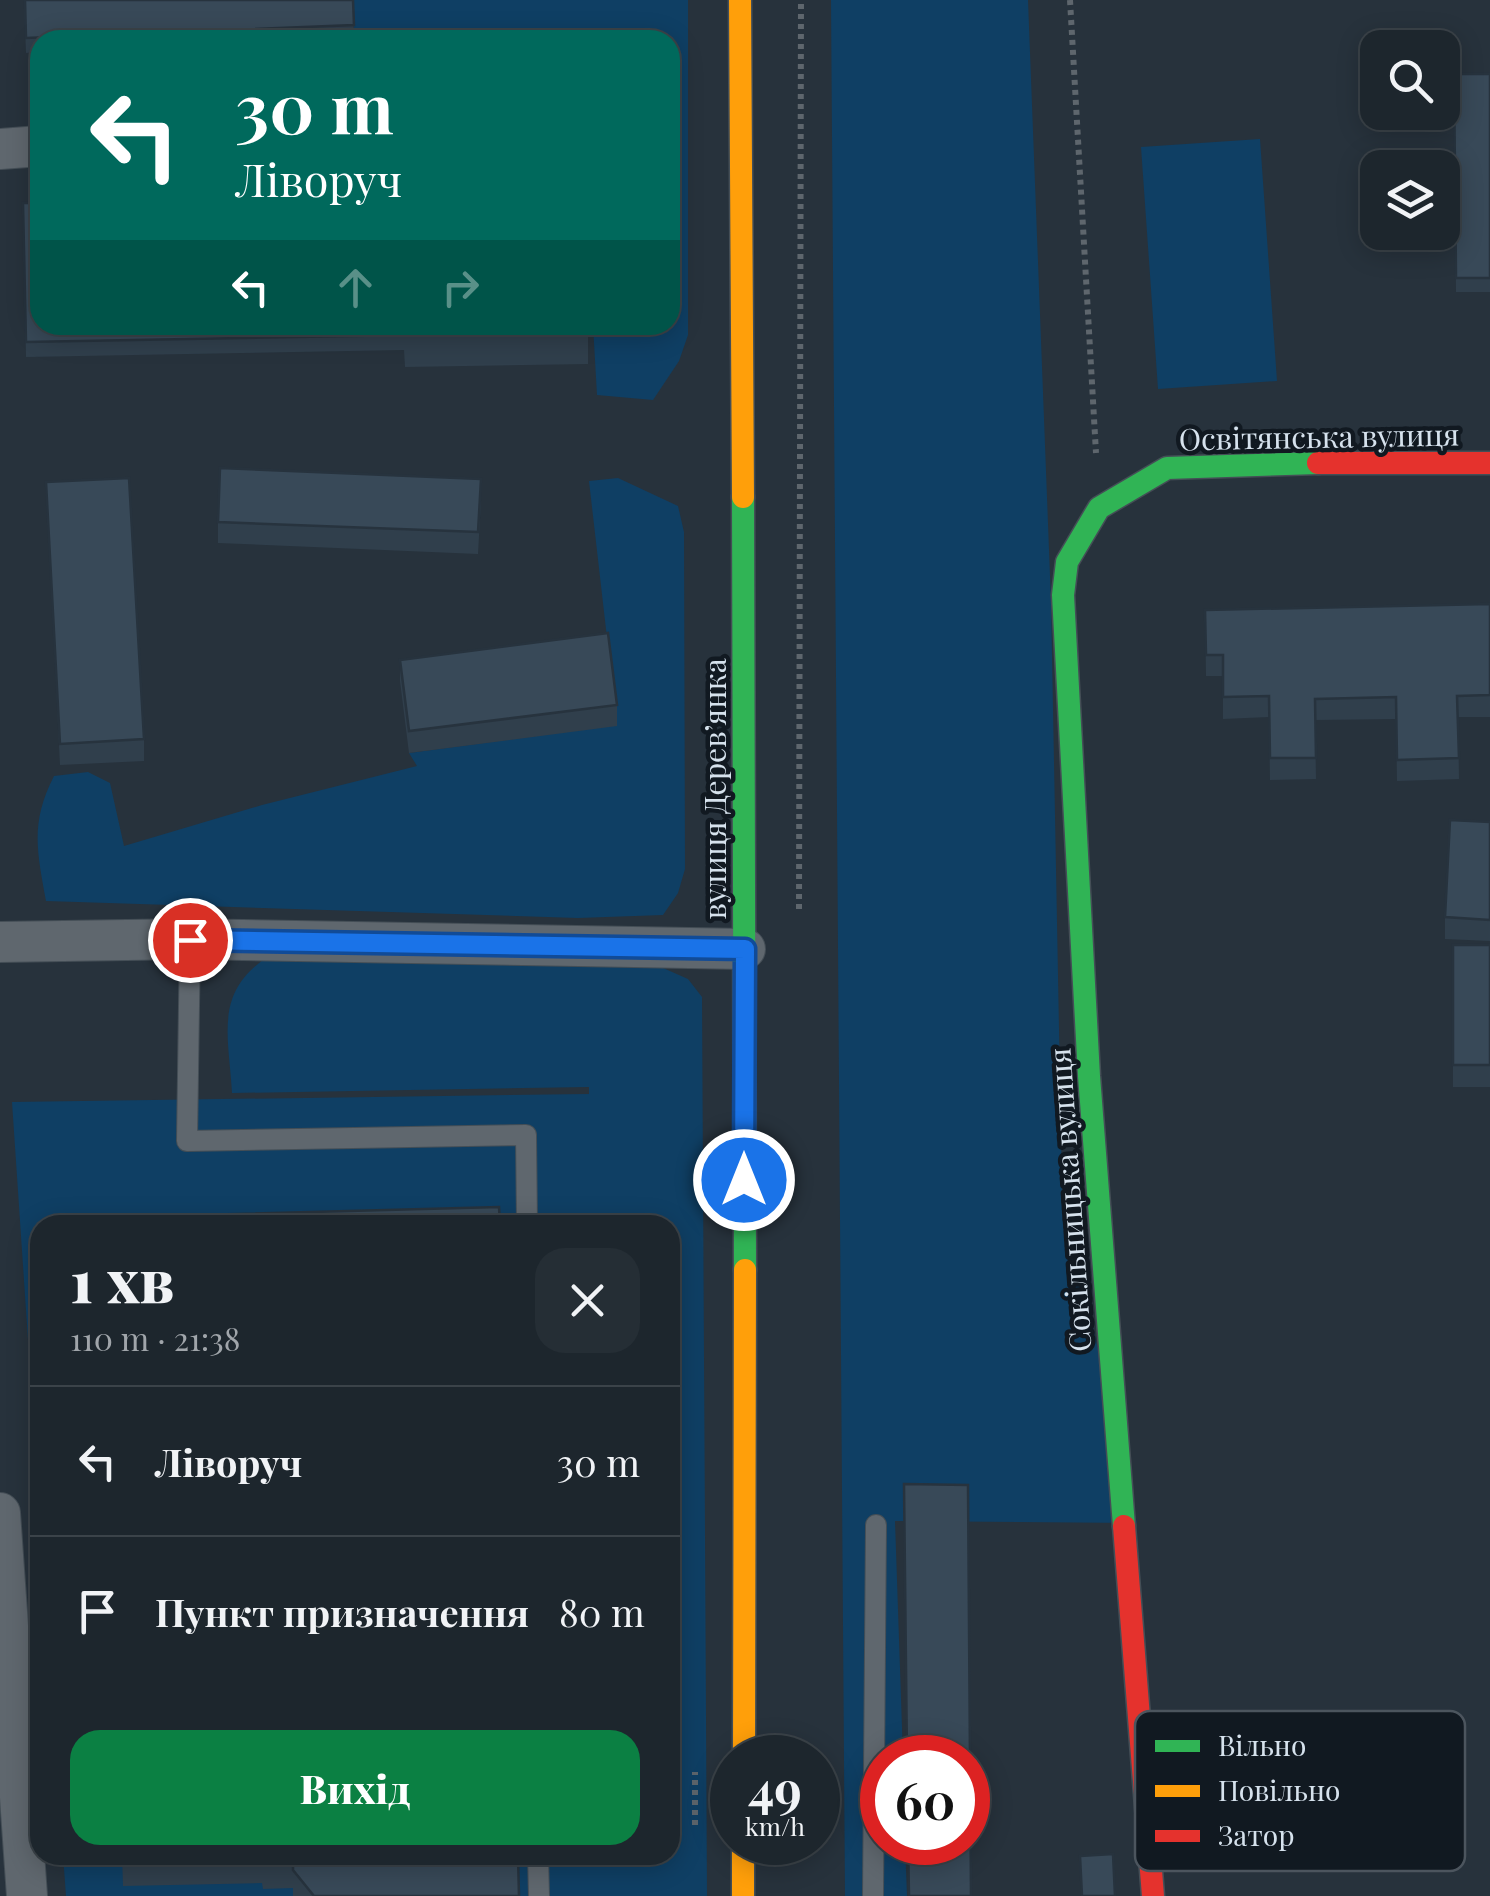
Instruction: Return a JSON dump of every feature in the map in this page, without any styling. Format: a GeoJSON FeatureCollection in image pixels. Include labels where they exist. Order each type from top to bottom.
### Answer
{"type":"FeatureCollection","features":[{"type":"Feature","properties":{"kind":"main road","name":"вулиця Дерев’янка"},"geometry":{"type":"LineString","coordinates":[[740,0],[744,1735]]}},
{"type":"Feature","properties":{"kind":"main road","name":"Освітянська вулиця"},"geometry":{"type":"LineString","coordinates":[[1099,508],[1167,468],[1490,463]]}},
{"type":"Feature","properties":{"kind":"main road","name":"Сокільницька вулиця"},"geometry":{"type":"LineString","coordinates":[[1099,508],[1067,562],[1062,595],[1089,1076],[1139,1711]]}},
{"type":"Feature","properties":{"kind":"main road"},"geometry":{"type":"LineString","coordinates":[[743,1896],[744,1865]]}},
{"type":"Feature","properties":{"kind":"main road","name":"Сокільницька вулиця"},"geometry":{"type":"LineString","coordinates":[[1151,1871],[1153,1896]]}},
{"type":"Feature","properties":{"kind":"street"},"geometry":{"type":"LineString","coordinates":[[0,149],[30,147]]}},
{"type":"Feature","properties":{"kind":"street"},"geometry":{"type":"LineString","coordinates":[[0,942],[190,940],[745,949]]}},
{"type":"Feature","properties":{"kind":"street"},"geometry":{"type":"LineString","coordinates":[[0,1513],[27,1896]]}},
{"type":"Feature","properties":{"kind":"lane"},"geometry":{"type":"LineString","coordinates":[[190,940],[187,1141],[526,1135],[527,1215]]}},
{"type":"Feature","properties":{"kind":"lane"},"geometry":{"type":"LineString","coordinates":[[873,1896],[876,1525]]}},
{"type":"Feature","properties":{"kind":"lane"},"geometry":{"type":"LineString","coordinates":[[538,1865],[539,1896]]}},
{"type":"Feature","properties":{"kind":"path"},"geometry":{"type":"LineString","coordinates":[[799,919],[801,0]]}},
{"type":"Feature","properties":{"kind":"path"},"geometry":{"type":"LineString","coordinates":[[1070,0],[1099,508]]}},
{"type":"Feature","properties":{"kind":"shaded area"},"geometry":{"type":"Polygon","coordinates":[[[352,0],[688,0],[688,335],[679,361],[653,400],[597,395],[594,335],[680,335],[680,30],[354,30],[352,0]]]}},
{"type":"Feature","properties":{"kind":"shaded area"},"geometry":{"type":"Polygon","coordinates":[[[831,0],[1028,0],[1051,602],[1062,1189],[1137,1523],[895,1521],[902,1735],[860,1735],[860,1865],[906,1865],[907,1896],[845,1896],[831,0]]]}},
{"type":"Feature","properties":{"kind":"shaded area"},"geometry":{"type":"Polygon","coordinates":[[[1260,139],[1277,381],[1158,389],[1141,147],[1260,139]]]}},
{"type":"Feature","properties":{"kind":"shaded area"},"geometry":{"type":"Polygon","coordinates":[[[618,478],[678,506],[684,532],[685,869],[678,893],[663,915],[578,918],[46,901],[38,837],[41,808],[54,776],[88,772],[110,783],[124,846],[262,805],[417,766],[409,753],[617,725],[589,481],[618,478]]]}},
{"type":"Feature","properties":{"kind":"shaded area"},"geometry":{"type":"Polygon","coordinates":[[[269,956],[654,964],[688,979],[702,997],[707,1896],[66,1896],[64,1865],[680,1865],[680,1215],[30,1215],[30,1369],[12,1102],[589,1094],[589,1087],[232,1093],[228,1017],[239,985],[269,956]]]}},
{"type":"Feature","properties":{"kind":"building"},"geometry":{"type":"Polygon","coordinates":[[[25,0],[353,0],[354,25],[228,30],[30,30],[30,38],[26,38],[25,0]]]}},
{"type":"Feature","properties":{"kind":"building"},"geometry":{"type":"Polygon","coordinates":[[[1460,74],[1490,74],[1490,278],[1456,278],[1456,250],[1460,250],[1460,150],[1455,150],[1455,130],[1460,130],[1460,74]]]}},
{"type":"Feature","properties":{"kind":"building"},"geometry":{"type":"Polygon","coordinates":[[[23,203],[30,203],[30,335],[405,335],[26,342],[23,203]]]}},
{"type":"Feature","properties":{"kind":"building"},"geometry":{"type":"Polygon","coordinates":[[[220,468],[481,479],[478,532],[218,522],[220,468]]]}},
{"type":"Feature","properties":{"kind":"building"},"geometry":{"type":"Polygon","coordinates":[[[129,478],[144,739],[60,744],[46,482],[129,478]]]}},
{"type":"Feature","properties":{"kind":"building"},"geometry":{"type":"Polygon","coordinates":[[[1490,604],[1490,695],[1457,696],[1459,758],[1397,760],[1396,697],[1315,699],[1316,758],[1270,758],[1269,696],[1223,697],[1223,655],[1206,655],[1205,610],[1490,604]]]}},
{"type":"Feature","properties":{"kind":"building"},"geometry":{"type":"Polygon","coordinates":[[[608,633],[617,705],[409,731],[400,660],[608,633]]]}},
{"type":"Feature","properties":{"kind":"building"},"geometry":{"type":"Polygon","coordinates":[[[1450,820],[1490,822],[1490,920],[1445,917],[1450,820]]]}},
{"type":"Feature","properties":{"kind":"building"},"geometry":{"type":"Polygon","coordinates":[[[1453,945],[1490,945],[1490,1065],[1453,1065],[1453,945]]]}},
{"type":"Feature","properties":{"kind":"building"},"geometry":{"type":"Polygon","coordinates":[[[499,1207],[499,1215],[198,1215],[499,1207]]]}},
{"type":"Feature","properties":{"kind":"building"},"geometry":{"type":"Polygon","coordinates":[[[904,1484],[968,1485],[970,1735],[907,1735],[904,1484]]]}},
{"type":"Feature","properties":{"kind":"building"},"geometry":{"type":"Polygon","coordinates":[[[1113,1854],[1115,1896],[1082,1896],[1080,1856],[1113,1854]]]}},
{"type":"Feature","properties":{"kind":"building"},"geometry":{"type":"Polygon","coordinates":[[[293,1865],[518,1865],[519,1896],[314,1896],[293,1865]]]}},
{"type":"Feature","properties":{"kind":"building"},"geometry":{"type":"Polygon","coordinates":[[[908,1865],[971,1865],[971,1896],[909,1896],[908,1865]]]}},
{"type":"Feature","properties":{"kind":"traffic: fast"},"geometry":{"type":"LineString","coordinates":[[1124,1526],[1089,1076],[1063,595],[1067,562],[1099,508],[1167,468],[1318,463]]}},
{"type":"Feature","properties":{"kind":"traffic: fast"},"geometry":{"type":"LineString","coordinates":[[743,497],[745,1270]]}},
{"type":"Feature","properties":{"kind":"traffic: slow"},"geometry":{"type":"LineString","coordinates":[[740,0],[743,497]]}},
{"type":"Feature","properties":{"kind":"traffic: slow"},"geometry":{"type":"LineString","coordinates":[[744,1735],[745,1270]]}},
{"type":"Feature","properties":{"kind":"traffic: slow"},"geometry":{"type":"LineString","coordinates":[[743,1865],[743,1896]]}},
{"type":"Feature","properties":{"kind":"traffic: jam"},"geometry":{"type":"LineString","coordinates":[[1318,463],[1490,463]]}},
{"type":"Feature","properties":{"kind":"traffic: jam"},"geometry":{"type":"LineString","coordinates":[[1124,1526],[1138,1711]]}},
{"type":"Feature","properties":{"kind":"traffic: jam"},"geometry":{"type":"LineString","coordinates":[[1151,1871],[1153,1896]]}},
{"type":"Feature","properties":{"kind":"route"},"geometry":{"type":"LineString","coordinates":[[190,940],[745,949],[744,1180]]}}]}
